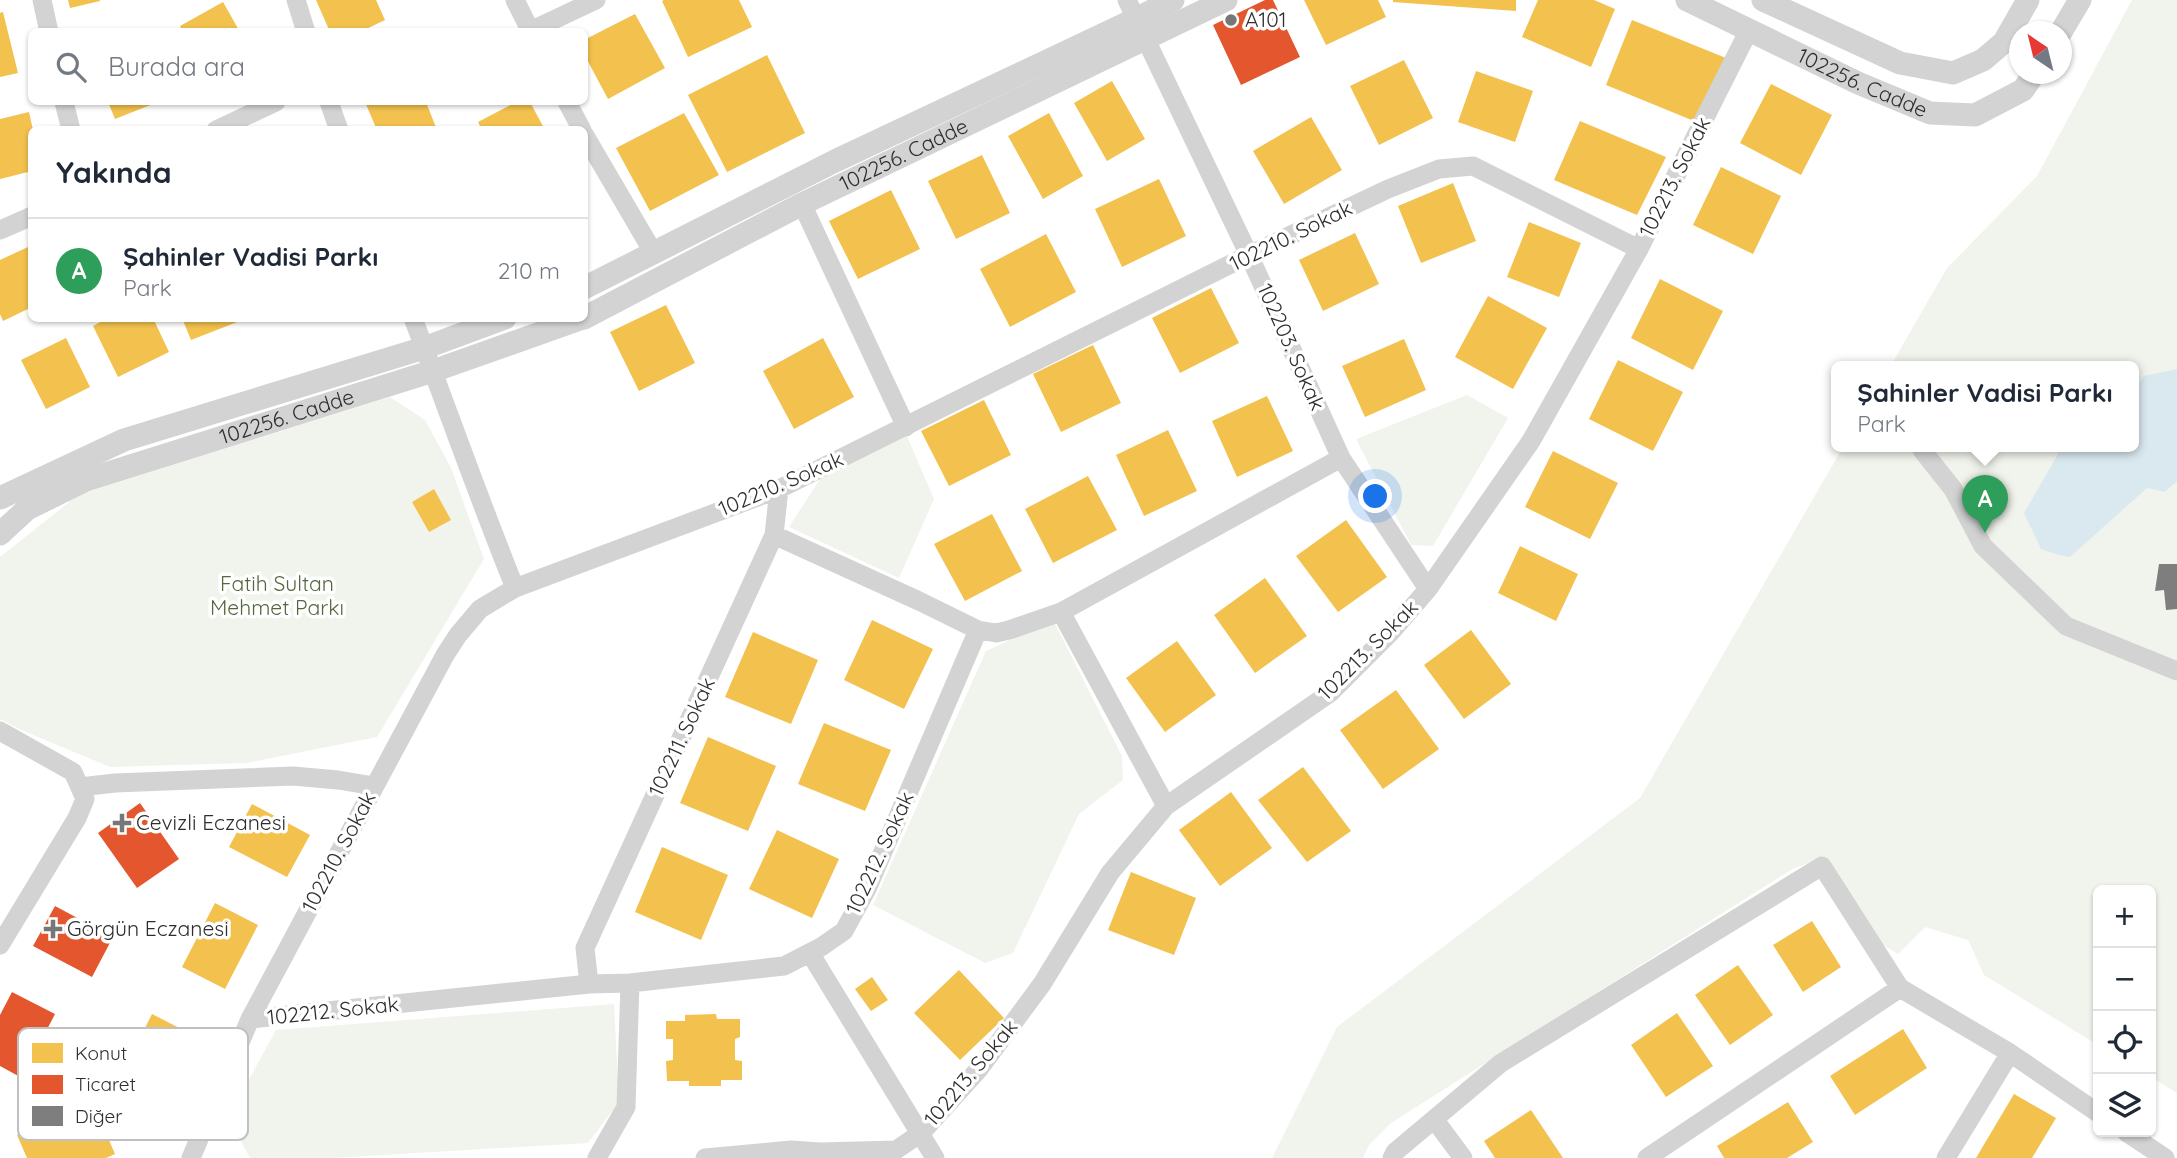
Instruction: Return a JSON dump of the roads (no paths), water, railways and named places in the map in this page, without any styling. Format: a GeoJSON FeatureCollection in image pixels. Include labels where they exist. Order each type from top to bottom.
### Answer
{"type":"FeatureCollection","features":[{"type":"Feature","properties":{"kind":"street"},"geometry":{"type":"LineString","coordinates":[[42,0],[48,28]]}},
{"type":"Feature","properties":{"kind":"street"},"geometry":{"type":"LineString","coordinates":[[296,0],[305,28]]}},
{"type":"Feature","properties":{"kind":"street"},"geometry":{"type":"LineString","coordinates":[[515,0],[529,28]]}},
{"type":"Feature","properties":{"kind":"street"},"geometry":{"type":"LineString","coordinates":[[537,28],[596,0]]}},
{"type":"Feature","properties":{"kind":"street","name":"102256. Cadde"},"geometry":{"type":"LineString","coordinates":[[588,316],[802,204],[1173,0]]}},
{"type":"Feature","properties":{"kind":"street","name":"102256. Cadde"},"geometry":{"type":"LineString","coordinates":[[588,286],[835,161],[1137,20],[1226,0]]}},
{"type":"Feature","properties":{"kind":"street","name":"102256. Cadde"},"geometry":{"type":"LineString","coordinates":[[1686,0],[1858,83],[1930,113],[1975,115],[2023,90],[2027,84]]}},
{"type":"Feature","properties":{"kind":"street","name":"102256. Cadde"},"geometry":{"type":"LineString","coordinates":[[1763,0],[1900,63],[1953,73],[1983,60],[2004,42],[2028,0]]}},
{"type":"Feature","properties":{"kind":"street"},"geometry":{"type":"LineString","coordinates":[[2068,21],[2080,0]]}},
{"type":"Feature","properties":{"kind":"street","name":"102203. Sokak"},"geometry":{"type":"LineString","coordinates":[[1137,20],[1250,255],[1341,458],[1428,589]]}},
{"type":"Feature","properties":{"kind":"street","name":"102213. Sokak"},"geometry":{"type":"LineString","coordinates":[[705,1158],[791,1150],[819,1155],[896,1150],[920,1133],[979,1069],[1042,984],[1110,873],[1166,806],[1330,693],[1391,632],[1428,589],[1531,441],[1639,249],[1749,30]]}},
{"type":"Feature","properties":{"kind":"street"},"geometry":{"type":"LineString","coordinates":[[66,105],[70,126]]}},
{"type":"Feature","properties":{"kind":"street"},"geometry":{"type":"LineString","coordinates":[[225,126],[270,105]]}},
{"type":"Feature","properties":{"kind":"street"},"geometry":{"type":"LineString","coordinates":[[330,105],[338,126]]}},
{"type":"Feature","properties":{"kind":"street"},"geometry":{"type":"LineString","coordinates":[[568,105],[580,126]]}},
{"type":"Feature","properties":{"kind":"street"},"geometry":{"type":"LineString","coordinates":[[588,141],[653,252]]}},
{"type":"Feature","properties":{"kind":"street","name":"102210. Sokak"},"geometry":{"type":"LineString","coordinates":[[246,1028],[374,786],[458,635],[480,609],[515,588],[779,489],[1250,255],[1388,189],[1439,169],[1473,166],[1639,249]]}},
{"type":"Feature","properties":{"kind":"street"},"geometry":{"type":"LineString","coordinates":[[802,204],[906,427]]}},
{"type":"Feature","properties":{"kind":"street"},"geometry":{"type":"LineString","coordinates":[[0,230],[28,218]]}},
{"type":"Feature","properties":{"kind":"street"},"geometry":{"type":"LineString","coordinates":[[414,322],[515,588]]}},
{"type":"Feature","properties":{"kind":"street","name":"102256. Cadde"},"geometry":{"type":"LineString","coordinates":[[0,498],[124,440],[424,348],[494,322]]}},
{"type":"Feature","properties":{"kind":"street","name":"102256. Cadde"},"geometry":{"type":"LineString","coordinates":[[0,534],[27,509],[86,480],[433,371],[573,322]]}},
{"type":"Feature","properties":{"kind":"street"},"geometry":{"type":"LineString","coordinates":[[1924,452],[1953,489],[1983,546],[2066,626],[2177,671]]}},
{"type":"Feature","properties":{"kind":"street"},"geometry":{"type":"LineString","coordinates":[[774,536],[978,630],[996,633],[1061,612],[1341,458]]}},
{"type":"Feature","properties":{"kind":"street","name":"102211. Sokak"},"geometry":{"type":"LineString","coordinates":[[589,984],[585,948],[774,536],[779,489]]}},
{"type":"Feature","properties":{"kind":"street"},"geometry":{"type":"LineString","coordinates":[[1061,612],[1166,806]]}},
{"type":"Feature","properties":{"kind":"street","name":"102212. Sokak"},"geometry":{"type":"LineString","coordinates":[[250,1019],[784,966],[810,953],[844,931],[867,889],[978,630]]}},
{"type":"Feature","properties":{"kind":"street"},"geometry":{"type":"LineString","coordinates":[[0,731],[73,772],[85,799],[77,818],[0,945]]}},
{"type":"Feature","properties":{"kind":"street"},"geometry":{"type":"LineString","coordinates":[[80,787],[115,783],[293,776],[374,786]]}},
{"type":"Feature","properties":{"kind":"street"},"geometry":{"type":"LineString","coordinates":[[1392,1158],[1395,1152],[1501,1063],[1822,866],[1900,988],[2010,1053],[2093,1110]]}},
{"type":"Feature","properties":{"kind":"street"},"geometry":{"type":"LineString","coordinates":[[810,953],[935,1158]]}},
{"type":"Feature","properties":{"kind":"street"},"geometry":{"type":"LineString","coordinates":[[597,1158],[626,1107],[630,983]]}},
{"type":"Feature","properties":{"kind":"street"},"geometry":{"type":"LineString","coordinates":[[1647,1158],[1900,988]]}},
{"type":"Feature","properties":{"kind":"street"},"geometry":{"type":"LineString","coordinates":[[1947,1158],[2010,1053]]}},
{"type":"Feature","properties":{"kind":"street"},"geometry":{"type":"LineString","coordinates":[[1434,1119],[1463,1158]]}},
{"type":"Feature","properties":{"kind":"street"},"geometry":{"type":"LineString","coordinates":[[2134,1137],[2165,1158]]}},
{"type":"Feature","properties":{"kind":"street","name":"102210. Sokak"},"geometry":{"type":"LineString","coordinates":[[191,1158],[199,1140]]}},
{"type":"Feature","properties":{"kind":"place","name":"A101"},"geometry":{"type":"Point","coordinates":[1231,20]}},
{"type":"Feature","properties":{"kind":"place","name":"Şahinler Vadisi Parkı"},"geometry":{"type":"Point","coordinates":[1985,533]}},
{"type":"Feature","properties":{"kind":"place","name":"Cevizli Eczanesi"},"geometry":{"type":"Point","coordinates":[122,823]}},
{"type":"Feature","properties":{"kind":"place","name":"Görgün Eczanesi"},"geometry":{"type":"Point","coordinates":[53,929]}},
{"type":"Feature","properties":{"kind":"park label","name":"Fatih Sultan Mehmet Parkı"},"geometry":{"type":"Point","coordinates":[277,596]}}]}
